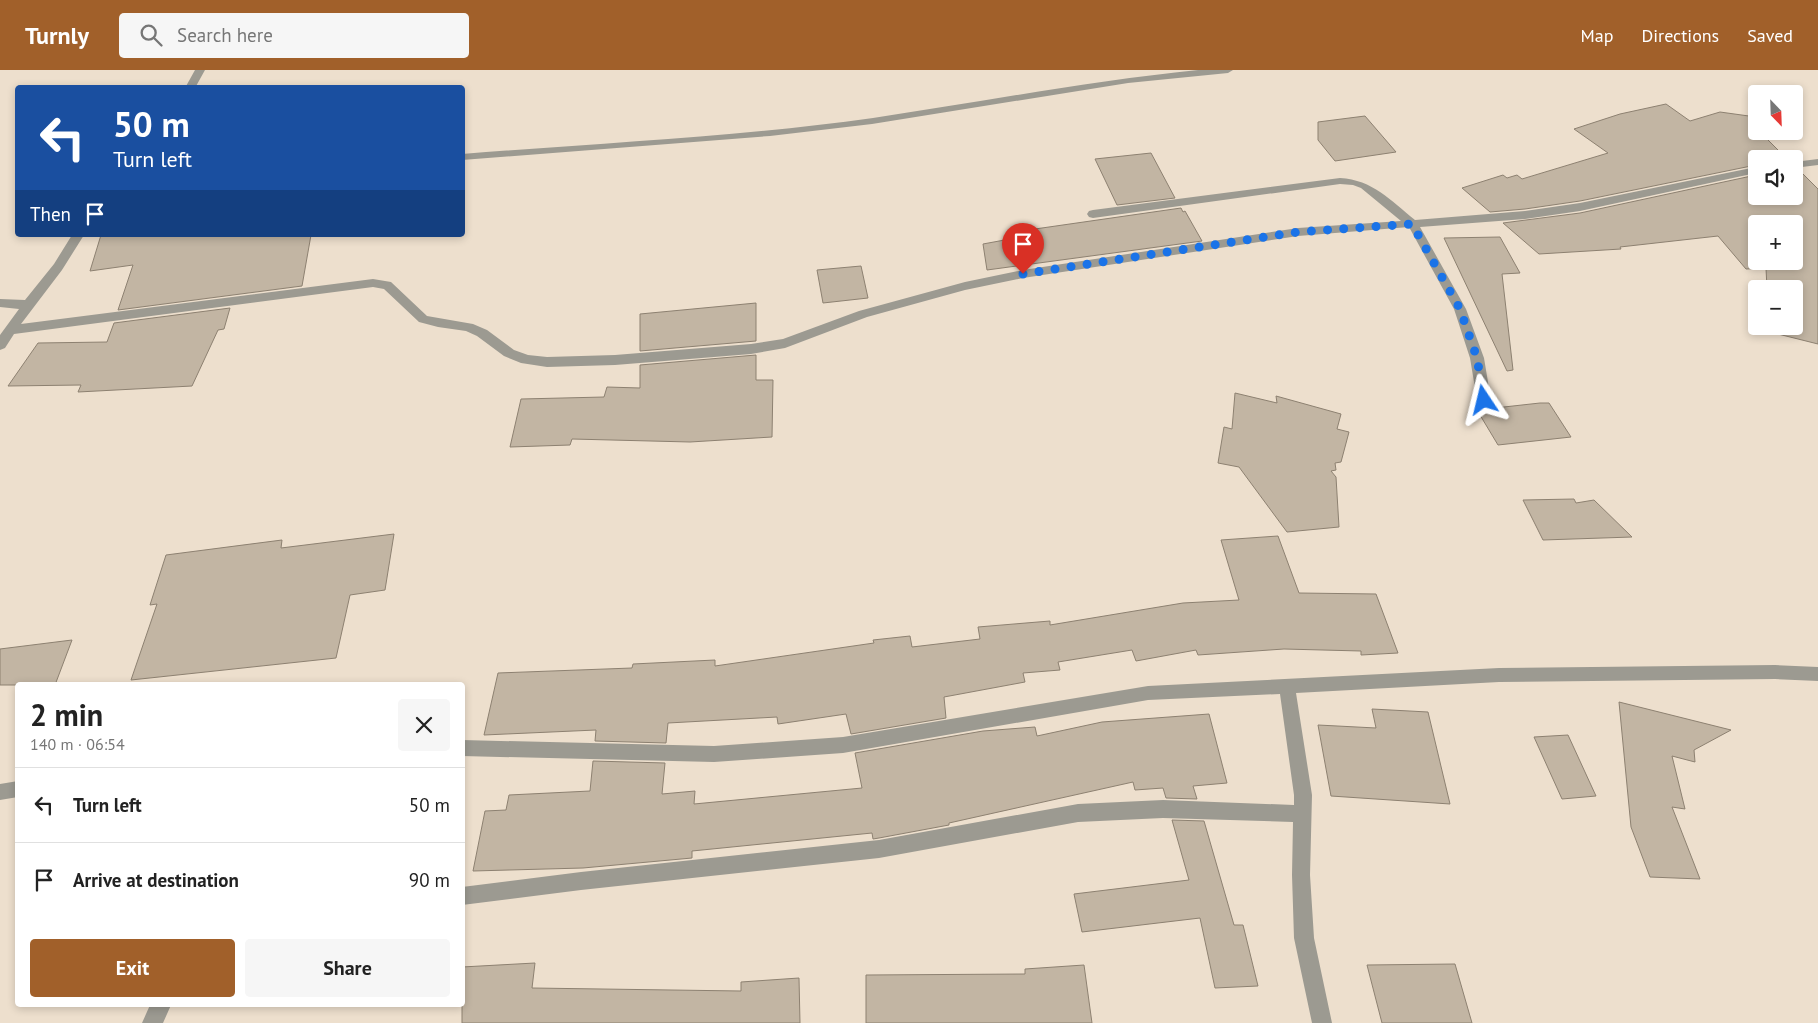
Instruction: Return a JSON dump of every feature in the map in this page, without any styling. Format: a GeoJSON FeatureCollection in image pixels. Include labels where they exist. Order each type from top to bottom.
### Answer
{"type":"FeatureCollection","features":[{"type":"Feature","properties":{"kind":"street"},"geometry":{"type":"LineString","coordinates":[[192,85],[200,70]]}},
{"type":"Feature","properties":{"kind":"street"},"geometry":{"type":"LineString","coordinates":[[465,157],[788,131],[872,121],[1128,80],[1228,70]]}},
{"type":"Feature","properties":{"kind":"street"},"geometry":{"type":"LineString","coordinates":[[1803,164],[1818,162]]}},
{"type":"Feature","properties":{"kind":"street"},"geometry":{"type":"LineString","coordinates":[[12,330],[374,283],[392,289],[413,311],[423,318],[438,323],[468,327],[482,333],[509,353],[526,360],[547,362],[615,360],[751,349],[784,343],[863,314],[965,286],[1023,274],[1298,232],[1525,215],[1580,207],[1748,172]]}},
{"type":"Feature","properties":{"kind":"street"},"geometry":{"type":"LineString","coordinates":[[1093,214],[1340,181],[1355,182],[1365,186],[1412,224],[1460,309],[1477,358],[1484,400]]}},
{"type":"Feature","properties":{"kind":"street"},"geometry":{"type":"LineString","coordinates":[[0,344],[58,267],[77,237]]}},
{"type":"Feature","properties":{"kind":"street"},"geometry":{"type":"LineString","coordinates":[[0,303],[28,305]]}},
{"type":"Feature","properties":{"kind":"street"},"geometry":{"type":"LineString","coordinates":[[465,748],[714,754],[843,745],[1148,693],[1500,675],[1765,672],[1818,674]]}},
{"type":"Feature","properties":{"kind":"street"},"geometry":{"type":"LineString","coordinates":[[1287,686],[1303,795],[1301,875],[1304,938],[1322,1023]]}},
{"type":"Feature","properties":{"kind":"street"},"geometry":{"type":"LineString","coordinates":[[0,792],[15,790]]}},
{"type":"Feature","properties":{"kind":"street"},"geometry":{"type":"LineString","coordinates":[[465,896],[590,880],[879,849],[1078,813],[1163,809],[1302,814]]}},
{"type":"Feature","properties":{"kind":"street"},"geometry":{"type":"LineString","coordinates":[[152,1023],[159,1007]]}},
{"type":"Feature","properties":{"kind":"building"},"geometry":{"type":"Polygon","coordinates":[[[1666,104],[1690,121],[1720,112],[1748,116],[1748,140],[1768,140],[1778,150],[1748,150],[1748,167],[1580,201],[1525,209],[1490,212],[1462,188],[1503,175],[1507,178],[1517,175],[1522,179],[1608,153],[1574,129],[1620,114],[1666,104]]]}},
{"type":"Feature","properties":{"kind":"building"},"geometry":{"type":"Polygon","coordinates":[[[1365,116],[1396,152],[1335,161],[1318,140],[1318,122],[1365,116]]]}},
{"type":"Feature","properties":{"kind":"building"},"geometry":{"type":"Polygon","coordinates":[[[1151,153],[1175,198],[1117,205],[1095,159],[1151,153]]]}},
{"type":"Feature","properties":{"kind":"building"},"geometry":{"type":"Polygon","coordinates":[[[1803,174],[1818,189],[1818,344],[1782,335],[1803,335],[1803,280],[1767,280],[1766,270],[1803,270],[1803,215],[1748,215],[1748,269],[1746,269],[1718,236],[1620,247],[1621,249],[1539,254],[1503,223],[1580,213],[1748,177],[1748,205],[1803,205],[1803,174]]]}},
{"type":"Feature","properties":{"kind":"building"},"geometry":{"type":"Polygon","coordinates":[[[1181,208],[1183,212],[1185,211],[1202,241],[987,270],[983,244],[1037,234],[1035,229],[1181,208]]]}},
{"type":"Feature","properties":{"kind":"building"},"geometry":{"type":"Polygon","coordinates":[[[100,237],[311,237],[302,286],[118,310],[133,265],[90,271],[100,237]]]}},
{"type":"Feature","properties":{"kind":"building"},"geometry":{"type":"Polygon","coordinates":[[[1500,237],[1520,273],[1502,274],[1513,370],[1507,371],[1444,238],[1500,237]]]}},
{"type":"Feature","properties":{"kind":"building"},"geometry":{"type":"Polygon","coordinates":[[[861,266],[868,298],[823,303],[817,270],[861,266]]]}},
{"type":"Feature","properties":{"kind":"building"},"geometry":{"type":"Polygon","coordinates":[[[756,303],[756,341],[640,351],[640,314],[756,303]]]}},
{"type":"Feature","properties":{"kind":"building"},"geometry":{"type":"Polygon","coordinates":[[[230,308],[224,329],[218,330],[192,386],[78,392],[81,385],[8,386],[38,343],[107,342],[114,323],[230,308]]]}},
{"type":"Feature","properties":{"kind":"building"},"geometry":{"type":"Polygon","coordinates":[[[756,355],[756,380],[773,380],[772,437],[690,442],[572,439],[570,445],[510,447],[521,399],[604,397],[607,387],[640,388],[640,365],[756,355]]]}},
{"type":"Feature","properties":{"kind":"building"},"geometry":{"type":"Polygon","coordinates":[[[1235,393],[1277,403],[1276,396],[1341,414],[1337,429],[1349,432],[1341,462],[1335,463],[1336,470],[1331,471],[1336,477],[1339,527],[1287,532],[1239,467],[1218,463],[1224,427],[1232,429],[1235,393]]]}},
{"type":"Feature","properties":{"kind":"building"},"geometry":{"type":"Polygon","coordinates":[[[1549,403],[1571,437],[1498,445],[1477,410],[1549,403]]]}},
{"type":"Feature","properties":{"kind":"building"},"geometry":{"type":"Polygon","coordinates":[[[1574,499],[1576,503],[1594,500],[1632,537],[1543,540],[1523,500],[1574,499]]]}},
{"type":"Feature","properties":{"kind":"building"},"geometry":{"type":"Polygon","coordinates":[[[394,534],[385,590],[350,595],[336,658],[131,680],[157,604],[150,605],[166,555],[282,540],[281,548],[394,534]]]}},
{"type":"Feature","properties":{"kind":"building"},"geometry":{"type":"Polygon","coordinates":[[[1278,536],[1299,593],[1376,594],[1398,653],[1361,655],[1361,651],[1284,649],[1198,655],[1196,650],[1136,661],[1132,650],[1058,662],[1060,670],[1023,673],[1025,682],[944,697],[946,718],[851,734],[846,714],[778,724],[777,717],[668,723],[666,743],[595,741],[596,730],[484,735],[498,673],[632,668],[633,664],[715,660],[715,666],[874,643],[873,640],[910,636],[912,647],[980,639],[978,627],[1050,621],[1050,625],[1183,603],[1239,600],[1221,540],[1278,536]]]}},
{"type":"Feature","properties":{"kind":"building"},"geometry":{"type":"Polygon","coordinates":[[[72,640],[56,682],[15,682],[15,685],[0,685],[0,649],[72,640]]]}},
{"type":"Feature","properties":{"kind":"building"},"geometry":{"type":"Polygon","coordinates":[[[1619,702],[1731,730],[1694,750],[1695,762],[1672,756],[1685,809],[1672,807],[1700,879],[1650,877],[1631,827],[1619,702]]]}},
{"type":"Feature","properties":{"kind":"building"},"geometry":{"type":"Polygon","coordinates":[[[1372,709],[1428,712],[1450,804],[1331,796],[1318,725],[1376,728],[1372,709]]]}},
{"type":"Feature","properties":{"kind":"building"},"geometry":{"type":"Polygon","coordinates":[[[1209,714],[1227,783],[1193,786],[1197,799],[1166,798],[1163,788],[1135,790],[1133,782],[949,823],[949,825],[873,839],[872,833],[692,851],[692,858],[583,868],[473,871],[485,811],[506,810],[509,795],[590,791],[593,761],[665,763],[662,794],[695,791],[694,804],[862,788],[855,753],[983,731],[1035,727],[1037,736],[1102,722],[1209,714]]]}},
{"type":"Feature","properties":{"kind":"building"},"geometry":{"type":"Polygon","coordinates":[[[1568,735],[1596,796],[1562,799],[1534,737],[1568,735]]]}},
{"type":"Feature","properties":{"kind":"building"},"geometry":{"type":"Polygon","coordinates":[[[1172,820],[1204,821],[1234,925],[1243,925],[1258,986],[1215,988],[1200,918],[1082,932],[1074,894],[1189,880],[1172,820]]]}},
{"type":"Feature","properties":{"kind":"building"},"geometry":{"type":"Polygon","coordinates":[[[535,963],[532,988],[741,991],[741,982],[799,978],[800,1023],[462,1023],[462,1007],[465,1007],[465,967],[535,963]]]}},
{"type":"Feature","properties":{"kind":"building"},"geometry":{"type":"Polygon","coordinates":[[[1455,964],[1472,1023],[1382,1023],[1367,965],[1455,964]]]}},
{"type":"Feature","properties":{"kind":"building"},"geometry":{"type":"Polygon","coordinates":[[[1084,965],[1092,1023],[866,1023],[866,975],[1025,974],[1025,969],[1084,965]]]}},
{"type":"Feature","properties":{"kind":"route"},"geometry":{"type":"LineString","coordinates":[[1023,274],[1298,232],[1412,224],[1460,309],[1477,358],[1484,400]]}}]}
